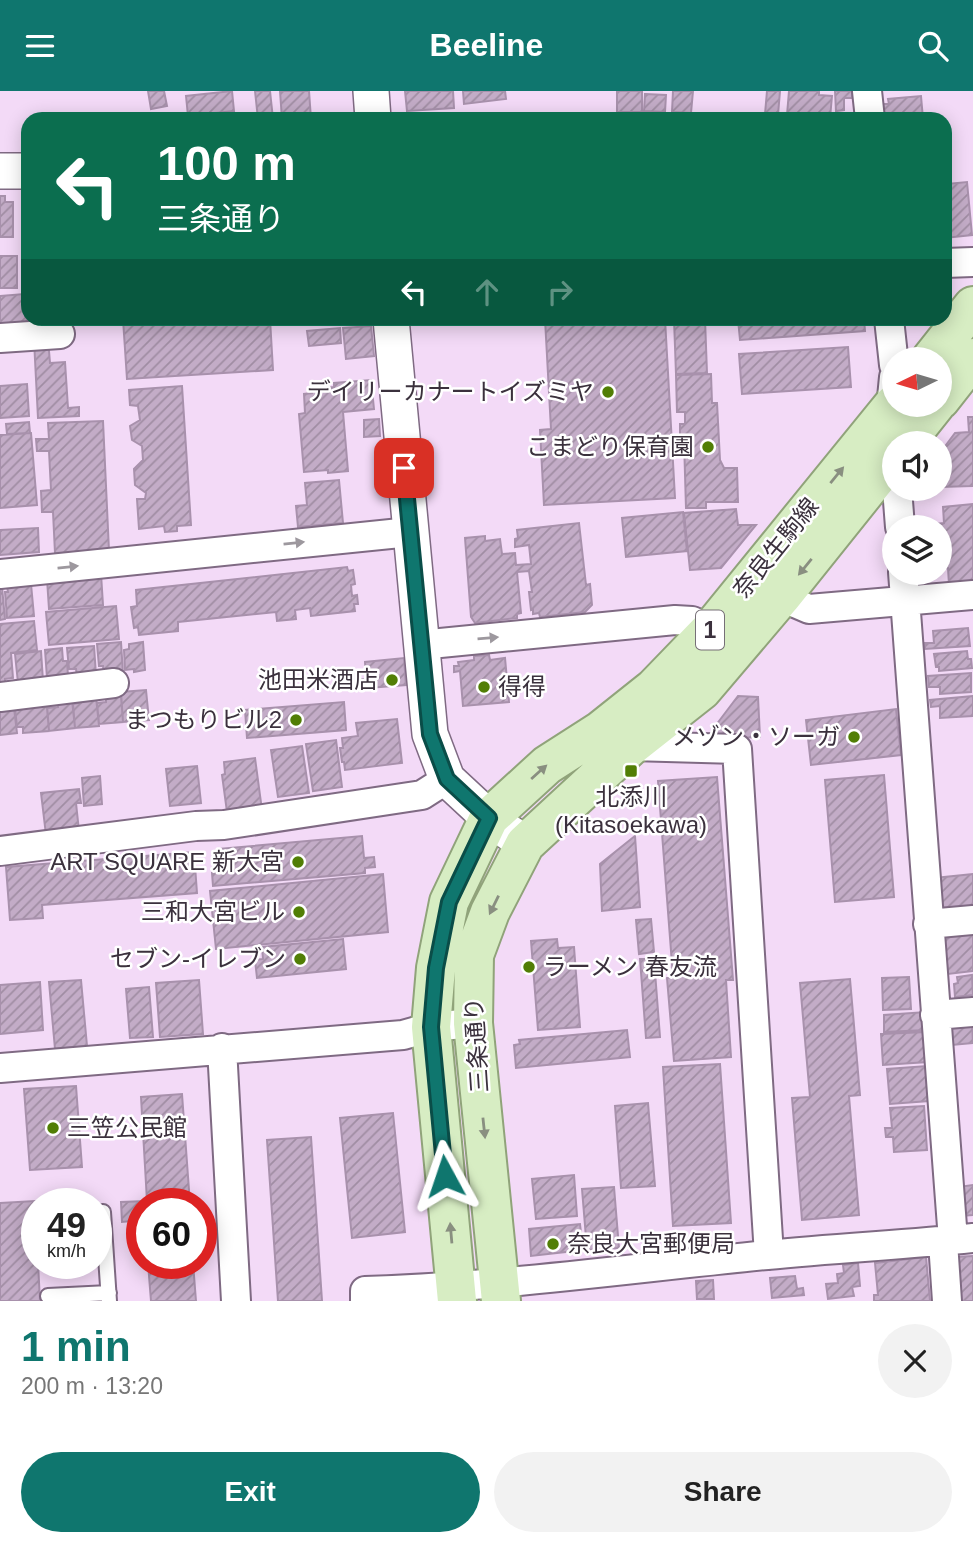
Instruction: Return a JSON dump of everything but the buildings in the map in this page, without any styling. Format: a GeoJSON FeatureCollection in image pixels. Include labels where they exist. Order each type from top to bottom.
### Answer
{"type":"FeatureCollection","features":[{"type":"Feature","properties":{"kind":"main road"},"geometry":{"type":"LineString","coordinates":[[941,347],[973,306]]}},
{"type":"Feature","properties":{"kind":"main road"},"geometry":{"type":"LineString","coordinates":[[952,385],[973,358]]}},
{"type":"Feature","properties":{"kind":"main road","name":"奈良生駒線"},"geometry":{"type":"LineString","coordinates":[[489,818],[547,765],[600,731],[654,688],[711,629],[882,410]]}},
{"type":"Feature","properties":{"kind":"main road"},"geometry":{"type":"LineString","coordinates":[[915,431],[926,417]]}},
{"type":"Feature","properties":{"kind":"main road","name":"奈良生駒線"},"geometry":{"type":"LineString","coordinates":[[525,844],[631,746],[702,690],[781,597],[882,470]]}},
{"type":"Feature","properties":{"kind":"main road","name":"三条通り"},"geometry":{"type":"LineString","coordinates":[[457,1293],[431,1027],[436,968],[449,902],[489,818]]}},
{"type":"Feature","properties":{"kind":"main road","name":"三条通り"},"geometry":{"type":"LineString","coordinates":[[501,1291],[473,1023],[474,955],[490,912],[525,844]]}},
{"type":"Feature","properties":{"kind":"street"},"geometry":{"type":"LineString","coordinates":[[370,91],[372,112]]}},
{"type":"Feature","properties":{"kind":"street"},"geometry":{"type":"LineString","coordinates":[[867,91],[869,112]]}},
{"type":"Feature","properties":{"kind":"street"},"geometry":{"type":"LineString","coordinates":[[0,171],[21,171]]}},
{"type":"Feature","properties":{"kind":"street"},"geometry":{"type":"LineString","coordinates":[[952,263],[973,263]]}},
{"type":"Feature","properties":{"kind":"street"},"geometry":{"type":"LineString","coordinates":[[392,326],[430,734],[447,779],[489,818],[525,844]]}},
{"type":"Feature","properties":{"kind":"street"},"geometry":{"type":"LineString","coordinates":[[890,326],[892,347]]}},
{"type":"Feature","properties":{"kind":"street"},"geometry":{"type":"LineString","coordinates":[[0,338],[60,334]]}},
{"type":"Feature","properties":{"kind":"street"},"geometry":{"type":"LineString","coordinates":[[0,574],[410,531]]}},
{"type":"Feature","properties":{"kind":"street"},"geometry":{"type":"LineString","coordinates":[[904,585],[935,1015],[956,1240],[947,1301]]}},
{"type":"Feature","properties":{"kind":"street"},"geometry":{"type":"LineString","coordinates":[[781,597],[809,609],[973,595]]}},
{"type":"Feature","properties":{"kind":"street"},"geometry":{"type":"LineString","coordinates":[[420,645],[675,621],[692,621],[711,629]]}},
{"type":"Feature","properties":{"kind":"street"},"geometry":{"type":"LineString","coordinates":[[0,697],[114,683]]}},
{"type":"Feature","properties":{"kind":"street"},"geometry":{"type":"LineString","coordinates":[[631,746],[737,749],[769,1255]]}},
{"type":"Feature","properties":{"kind":"street"},"geometry":{"type":"LineString","coordinates":[[0,851],[196,826],[224,825],[422,795],[447,779]]}},
{"type":"Feature","properties":{"kind":"street"},"geometry":{"type":"LineString","coordinates":[[928,924],[973,920]]}},
{"type":"Feature","properties":{"kind":"street"},"geometry":{"type":"LineString","coordinates":[[935,1015],[973,1012]]}},
{"type":"Feature","properties":{"kind":"street"},"geometry":{"type":"LineString","coordinates":[[0,1068],[403,1035],[431,1027],[473,1023]]}},
{"type":"Feature","properties":{"kind":"street"},"geometry":{"type":"LineString","coordinates":[[222,1048],[236,1301]]}},
{"type":"Feature","properties":{"kind":"street"},"geometry":{"type":"LineString","coordinates":[[365,1301],[365,1291],[501,1291],[769,1255],[956,1240]]}},
{"type":"Feature","properties":{"kind":"lane"},"geometry":{"type":"LineString","coordinates":[[48,1296],[109,1297],[108,1279]]}},
{"type":"Feature","properties":{"kind":"place","name":"デイリーカナートイズミヤ"},"geometry":{"type":"Point","coordinates":[608,392]}},
{"type":"Feature","properties":{"kind":"place","name":"こまどり保育園"},"geometry":{"type":"Point","coordinates":[708,447]}},
{"type":"Feature","properties":{"kind":"place","name":"池田米酒店"},"geometry":{"type":"Point","coordinates":[392,680]}},
{"type":"Feature","properties":{"kind":"place","name":"得得"},"geometry":{"type":"Point","coordinates":[484,687]}},
{"type":"Feature","properties":{"kind":"place","name":"まつもりビル2"},"geometry":{"type":"Point","coordinates":[296,720]}},
{"type":"Feature","properties":{"kind":"place","name":"メゾン・ソーガ"},"geometry":{"type":"Point","coordinates":[854,737]}},
{"type":"Feature","properties":{"kind":"place","name":"北添川 (Kitasoekawa)"},"geometry":{"type":"Point","coordinates":[631,771]}},
{"type":"Feature","properties":{"kind":"place","name":"ART SQUARE 新大宮"},"geometry":{"type":"Point","coordinates":[298,862]}},
{"type":"Feature","properties":{"kind":"place","name":"三和大宮ビル"},"geometry":{"type":"Point","coordinates":[299,912]}},
{"type":"Feature","properties":{"kind":"place","name":"セブン-イレブン"},"geometry":{"type":"Point","coordinates":[300,959]}},
{"type":"Feature","properties":{"kind":"place","name":"ラーメン 春友流"},"geometry":{"type":"Point","coordinates":[529,967]}},
{"type":"Feature","properties":{"kind":"place","name":"三笠公民館"},"geometry":{"type":"Point","coordinates":[53,1128]}},
{"type":"Feature","properties":{"kind":"place","name":"奈良大宮郵便局"},"geometry":{"type":"Point","coordinates":[553,1244]}},
{"type":"Feature","properties":{"kind":"route"},"geometry":{"type":"LineString","coordinates":[[404,468],[430,734],[447,779],[489,818],[449,902],[436,968],[431,1027],[445,1176]]}}]}
